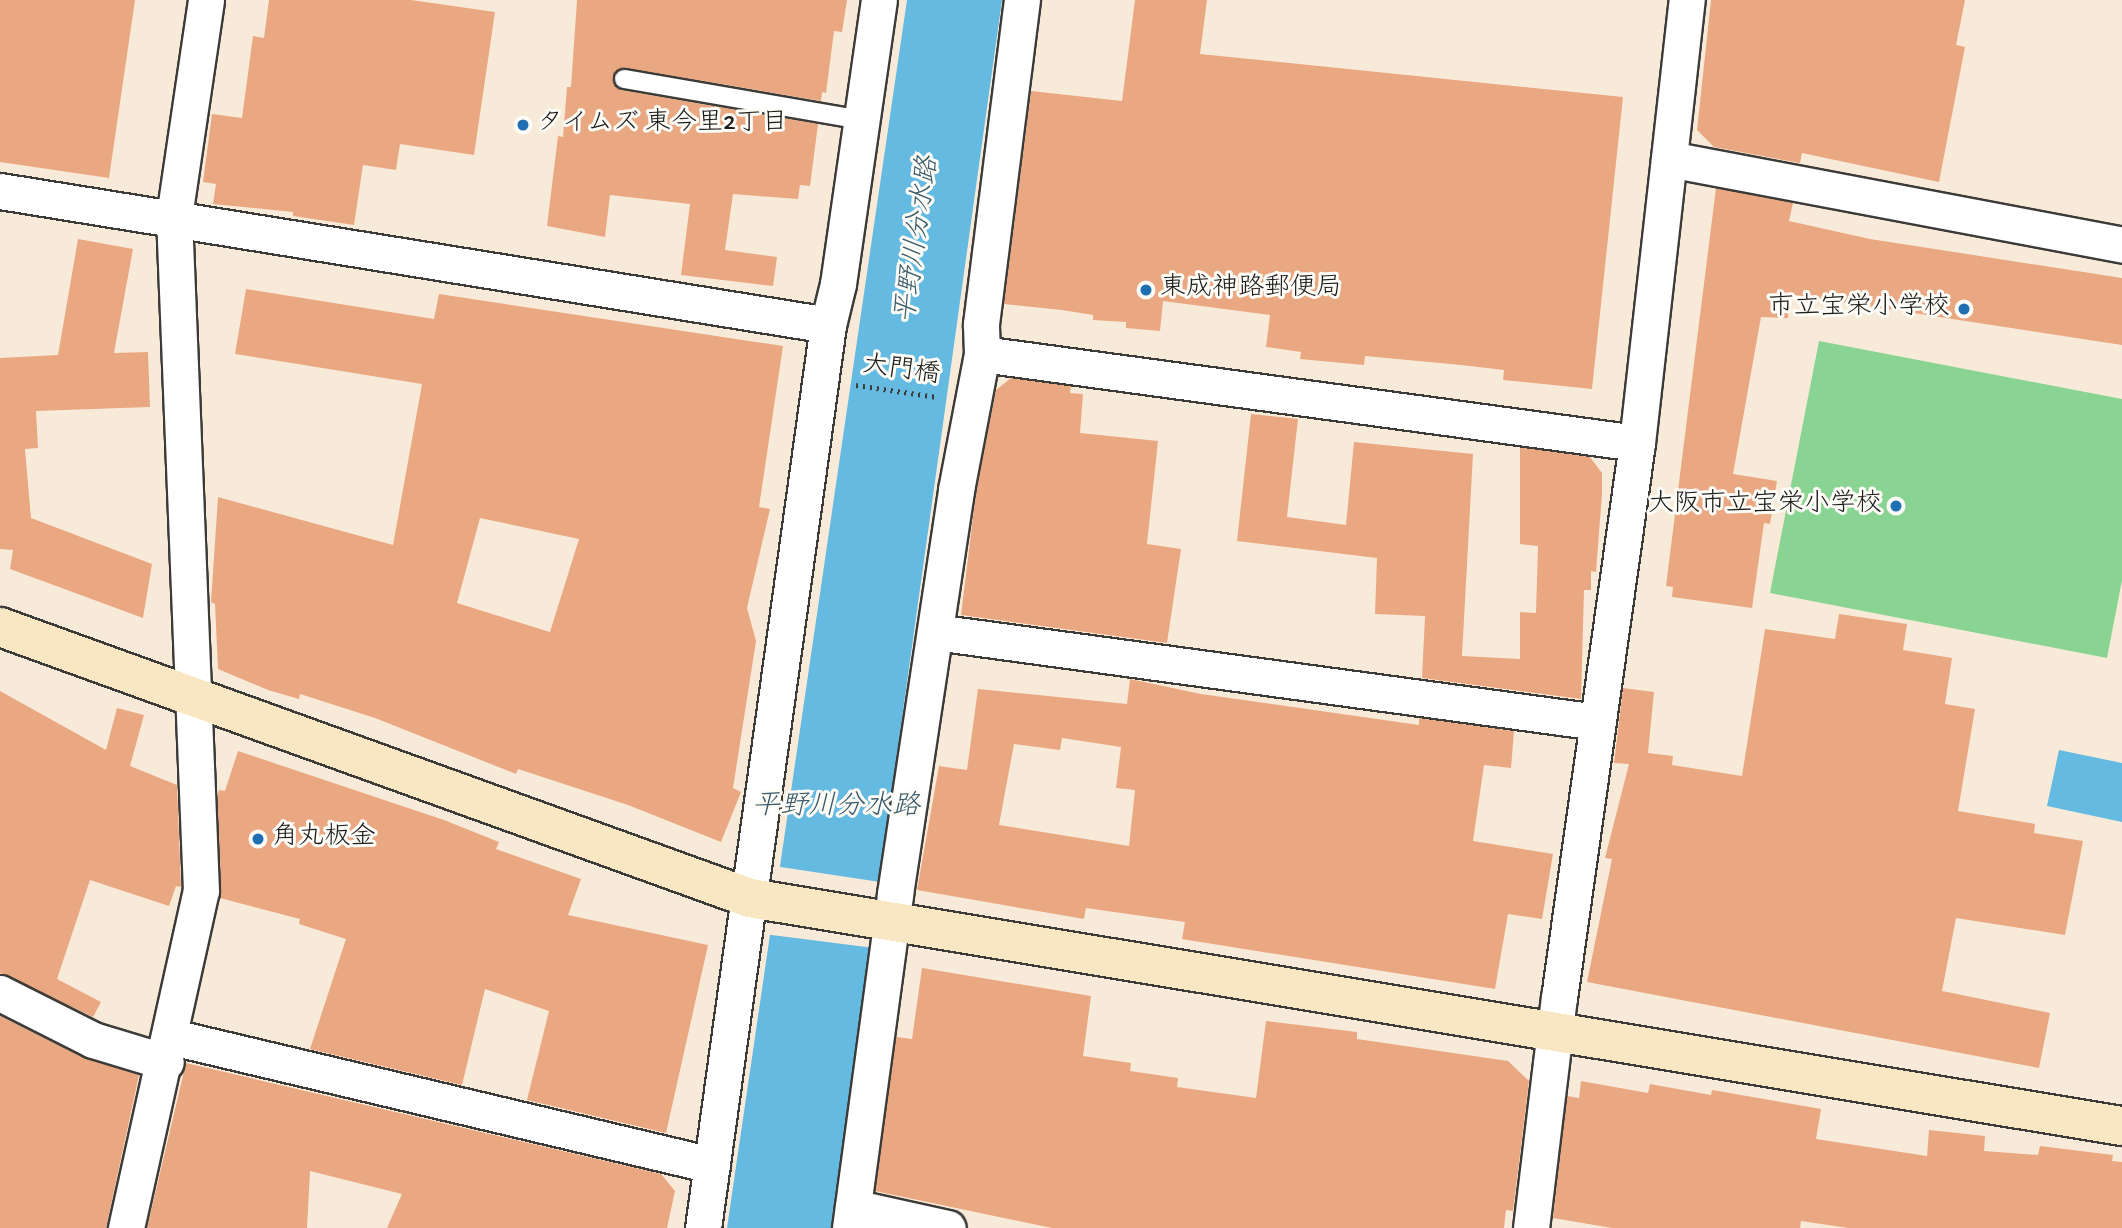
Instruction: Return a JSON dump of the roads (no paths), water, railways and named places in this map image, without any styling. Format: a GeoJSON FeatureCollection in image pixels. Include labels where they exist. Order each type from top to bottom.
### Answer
{"type":"FeatureCollection","features":[{"type":"Feature","properties":{"kind":"street"},"geometry":{"type":"LineString","coordinates":[[127,1228],[169,1050],[201,891],[197,698],[174,217],[206,0]]}},
{"type":"Feature","properties":{"kind":"street"},"geometry":{"type":"LineString","coordinates":[[703,1228],[759,899],[828,325],[879,0]]}},
{"type":"Feature","properties":{"kind":"street"},"geometry":{"type":"LineString","coordinates":[[948,1228],[851,1218],[885,917],[982,354],[981,324],[1022,0]]}},
{"type":"Feature","properties":{"kind":"street"},"geometry":{"type":"LineString","coordinates":[[1531,1228],[1554,1034],[1637,443],[1687,0]]}},
{"type":"Feature","properties":{"kind":"street"},"geometry":{"type":"LineString","coordinates":[[1669,159],[2122,246]]}},
{"type":"Feature","properties":{"kind":"street"},"geometry":{"type":"LineString","coordinates":[[0,191],[174,217],[828,325]]}},
{"type":"Feature","properties":{"kind":"street"},"geometry":{"type":"LineString","coordinates":[[982,354],[1637,443]]}},
{"type":"Feature","properties":{"kind":"street"},"geometry":{"type":"LineString","coordinates":[[0,627],[759,899],[885,917],[1554,1034],[2122,1126]]}},
{"type":"Feature","properties":{"kind":"street"},"geometry":{"type":"LineString","coordinates":[[935,632],[1597,722]]}},
{"type":"Feature","properties":{"kind":"street"},"geometry":{"type":"LineString","coordinates":[[0,993],[93,1040],[169,1050],[712,1165]]}},
{"type":"Feature","properties":{"kind":"lane"},"geometry":{"type":"LineString","coordinates":[[624,79],[862,120]]}},
{"type":"Feature","properties":{"kind":"water","name":"平野川分水路"},"geometry":{"type":"Polygon","coordinates":[[[907,0],[1002,0],[831,1228],[727,1228],[907,0]]]}},
{"type":"Feature","properties":{"kind":"water"},"geometry":{"type":"Polygon","coordinates":[[[2059,750],[2122,763],[2122,822],[2047,806],[2059,750]]]}},
{"type":"Feature","properties":{"kind":"place","name":"タイムズ 東今里2丁目"},"geometry":{"type":"Point","coordinates":[523,125]}},
{"type":"Feature","properties":{"kind":"place","name":"東成神路郵便局"},"geometry":{"type":"Point","coordinates":[1146,290]}},
{"type":"Feature","properties":{"kind":"place","name":"市立宝栄小学校"},"geometry":{"type":"Point","coordinates":[1964,309]}},
{"type":"Feature","properties":{"kind":"place","name":"大阪市立宝栄小学校"},"geometry":{"type":"Point","coordinates":[1896,506]}},
{"type":"Feature","properties":{"kind":"place","name":"角丸板金"},"geometry":{"type":"Point","coordinates":[258,839]}}]}
